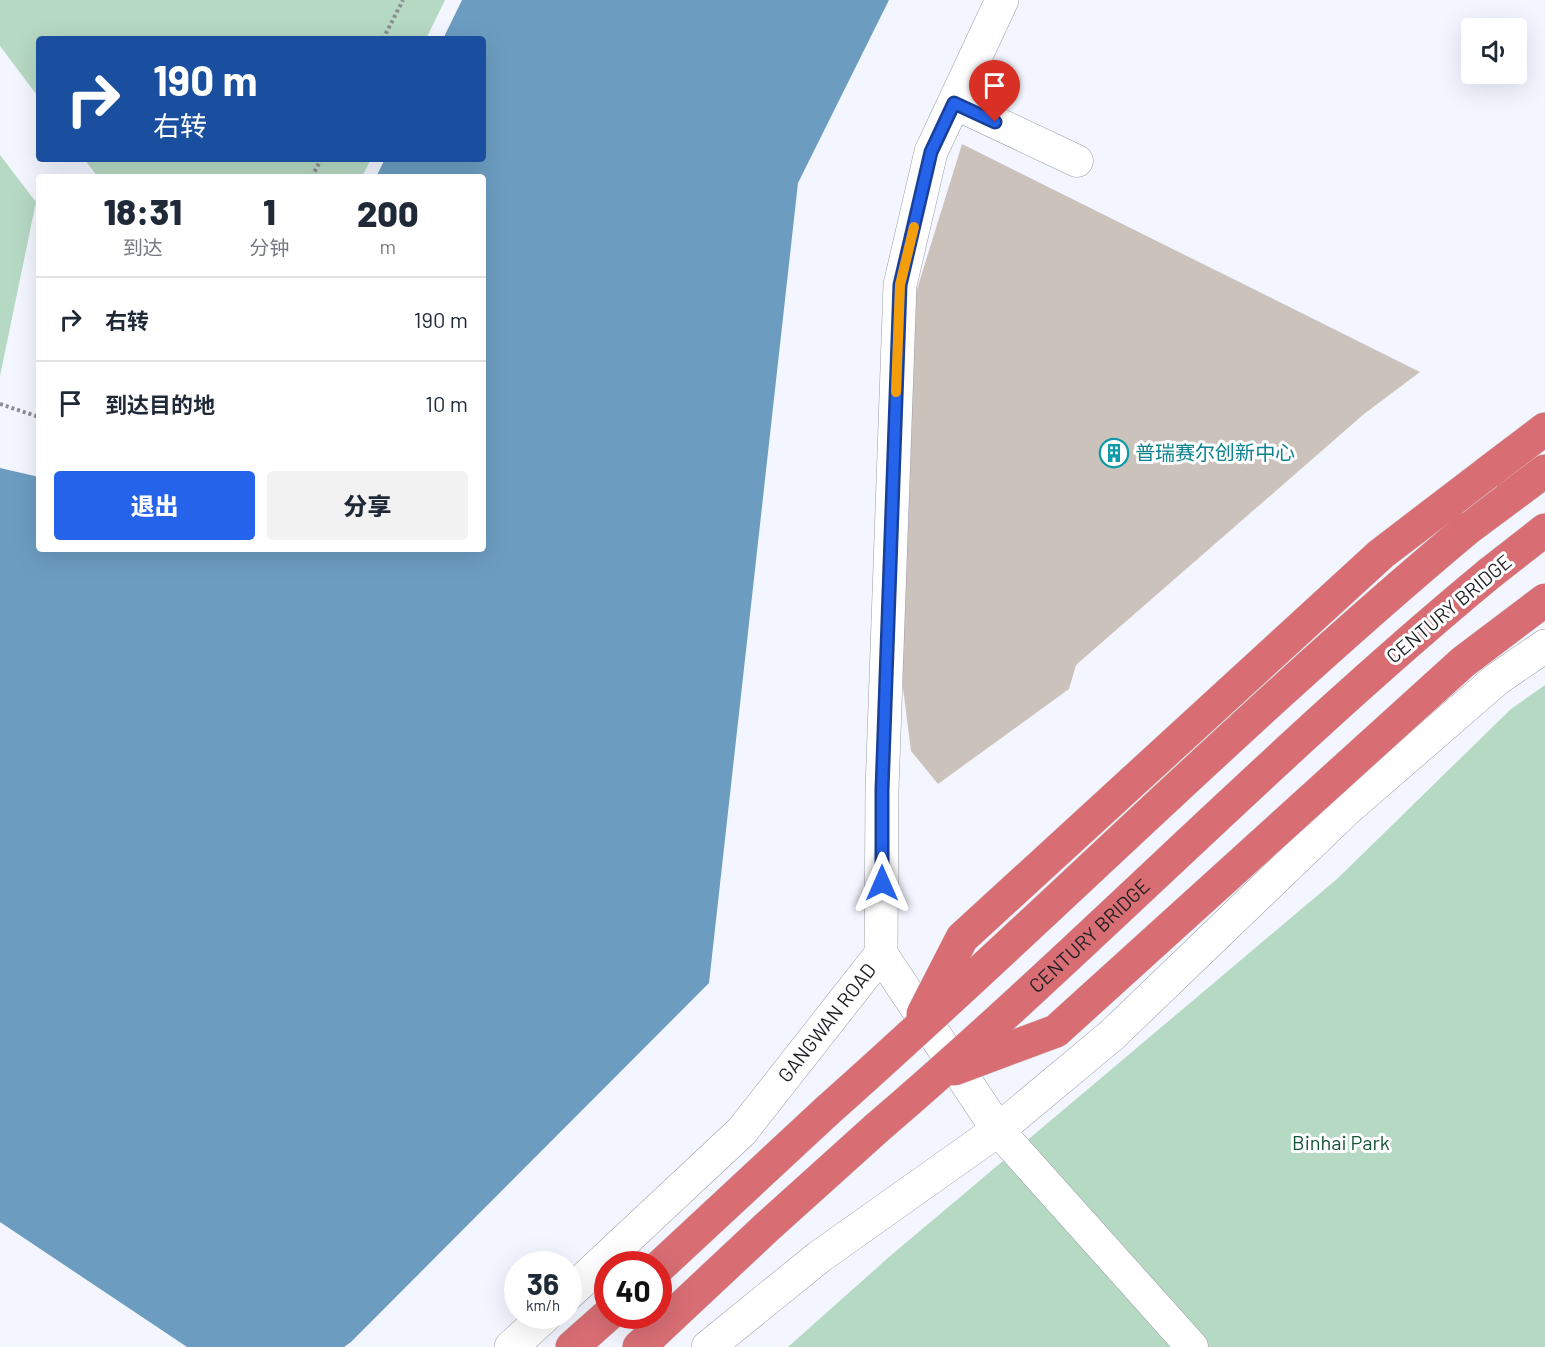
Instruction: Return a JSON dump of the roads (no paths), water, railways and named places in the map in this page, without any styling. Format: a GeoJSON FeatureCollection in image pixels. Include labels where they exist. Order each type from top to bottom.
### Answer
{"type":"FeatureCollection","features":[{"type":"Feature","properties":{"kind":"highway"},"geometry":{"type":"LineString","coordinates":[[912,1036],[962,938],[1382,554],[1545,429]]}},
{"type":"Feature","properties":{"kind":"highway"},"geometry":{"type":"LineString","coordinates":[[672,1255],[1389,594],[1467,529],[1545,471]]}},
{"type":"Feature","properties":{"kind":"highway","name":"CENTURY BRIDGE"},"geometry":{"type":"LineString","coordinates":[[639,1347],[767,1227],[939,1075],[1396,652],[1545,530]]}},
{"type":"Feature","properties":{"kind":"highway"},"geometry":{"type":"LineString","coordinates":[[939,1075],[1056,1031],[1463,662],[1545,600]]}},
{"type":"Feature","properties":{"kind":"highway"},"geometry":{"type":"LineString","coordinates":[[573,1347],[594,1328]]}},
{"type":"Feature","properties":{"kind":"street","name":"GANGWAN ROAD"},"geometry":{"type":"LineString","coordinates":[[582,1281],[742,1131],[881,954],[883,779],[900,285],[931,152],[1002,0]]}},
{"type":"Feature","properties":{"kind":"street"},"geometry":{"type":"LineString","coordinates":[[954,103],[1077,160]]}},
{"type":"Feature","properties":{"kind":"street"},"geometry":{"type":"LineString","coordinates":[[708,1347],[827,1252],[998,1130],[1112,1035],[1346,810],[1497,680],[1545,646]]}},
{"type":"Feature","properties":{"kind":"street"},"geometry":{"type":"LineString","coordinates":[[881,954],[998,1130],[1192,1347]]}},
{"type":"Feature","properties":{"kind":"street"},"geometry":{"type":"LineString","coordinates":[[512,1347],[531,1329]]}},
{"type":"Feature","properties":{"kind":"water"},"geometry":{"type":"Polygon","coordinates":[[[462,0],[889,0],[798,183],[709,983],[344,1347],[187,1347],[0,1222],[0,468],[36,476],[36,552],[486,552],[486,174],[378,174],[384,162],[486,162],[486,36],[444,36],[462,0]]]}},
{"type":"Feature","properties":{"kind":"place","name":"普瑞赛尔创新中心"},"geometry":{"type":"Point","coordinates":[1114,453]}},
{"type":"Feature","properties":{"kind":"park label","name":"Binhai Park"},"geometry":{"type":"Point","coordinates":[1341,1143]}}]}
